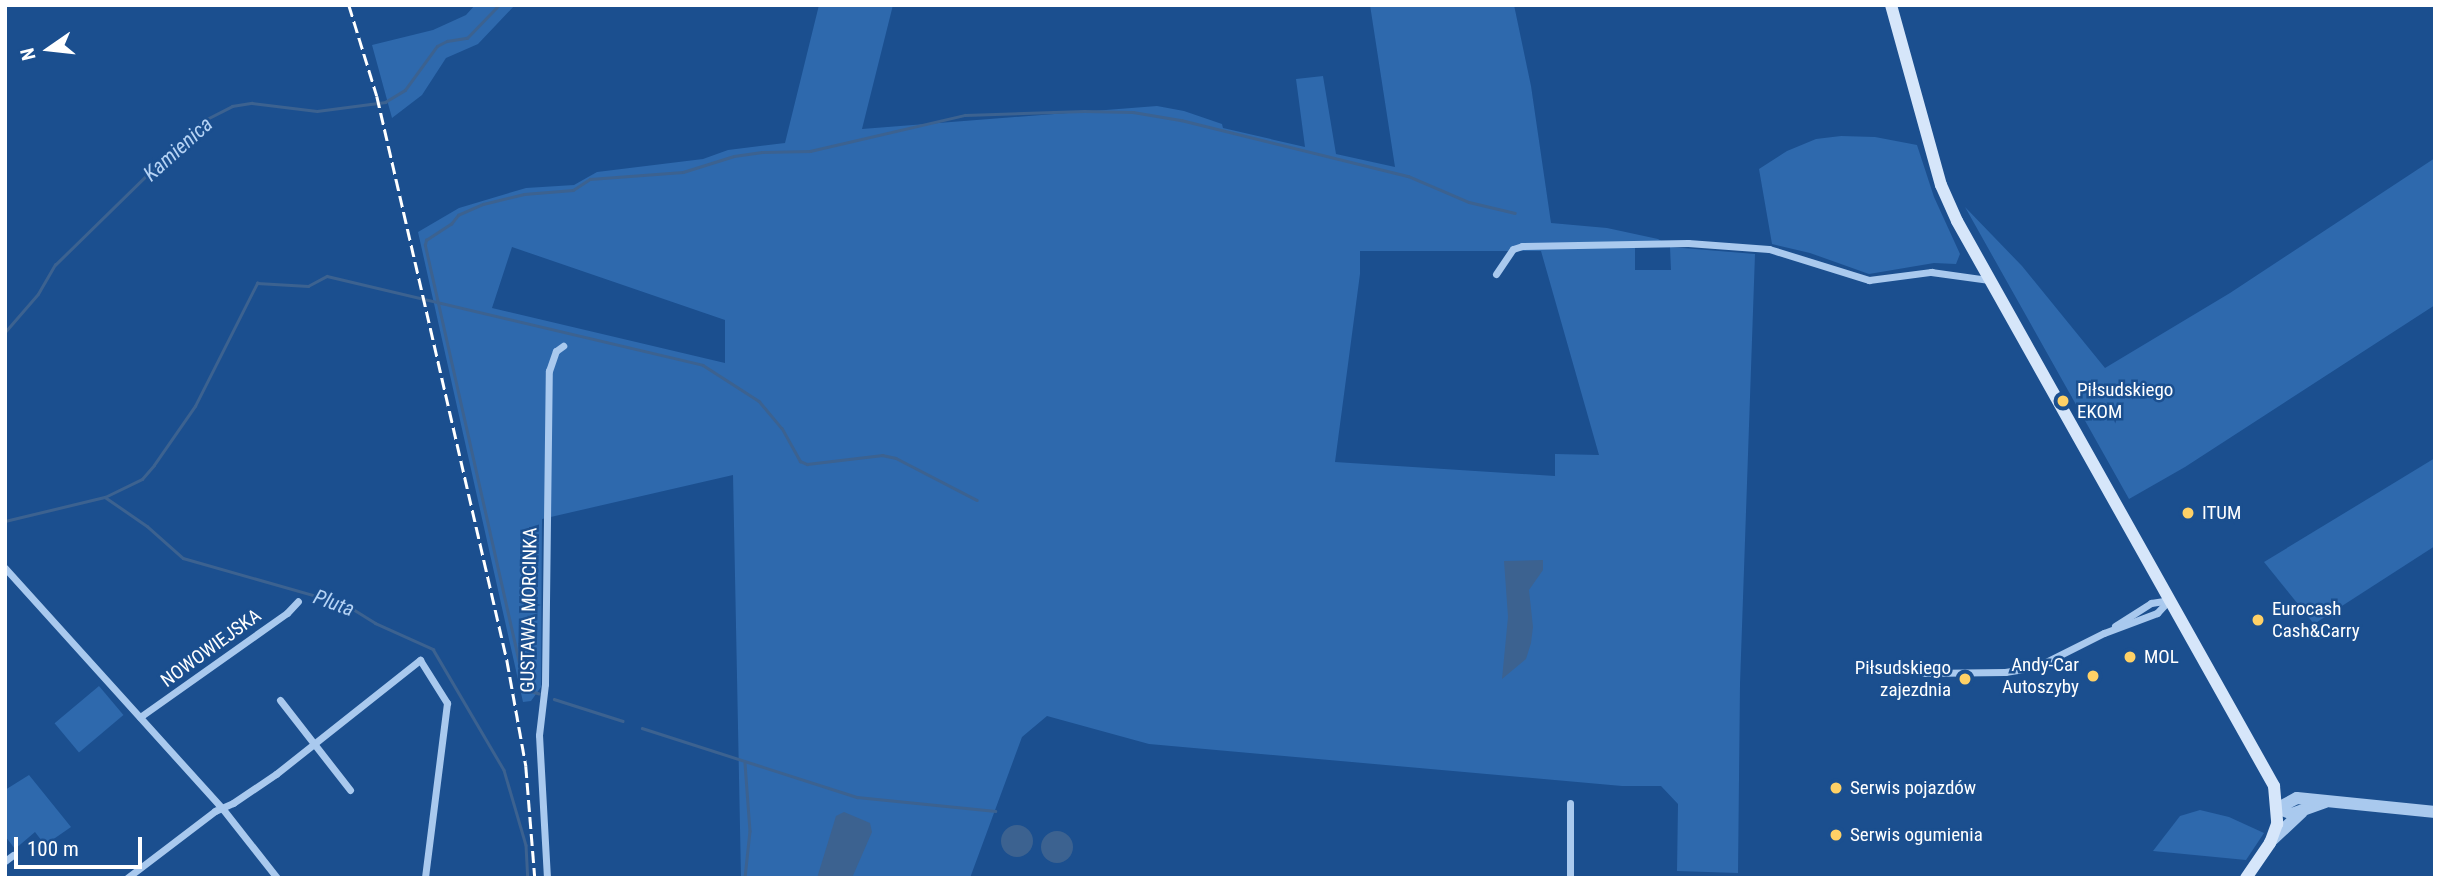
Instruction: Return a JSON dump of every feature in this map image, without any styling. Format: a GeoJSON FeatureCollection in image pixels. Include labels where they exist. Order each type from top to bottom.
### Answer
{"type":"FeatureCollection","features":[{"type":"Feature","properties":{"kind":"main road"},"geometry":{"type":"LineString","coordinates":[[1891,5],[1941,185],[1989,280],[2274,786],[2278,808],[2277,824],[2270,843],[2246,878]]}},
{"type":"Feature","properties":{"kind":"street"},"geometry":{"type":"LineString","coordinates":[[1496,274],[1513,249],[1522,246],[1688,243],[1769,249],[1869,279],[1931,272],[1989,280]]}},
{"type":"Feature","properties":{"kind":"street","name":"GUSTAWA MORCINKA"},"geometry":{"type":"LineString","coordinates":[[547,878],[539,735],[545,684],[549,371],[556,351],[563,346]]}},
{"type":"Feature","properties":{"kind":"street"},"geometry":{"type":"LineString","coordinates":[[5,568],[9,576],[222,808],[277,878]]}},
{"type":"Feature","properties":{"kind":"street","name":"NOWOWIEJSKA"},"geometry":{"type":"LineString","coordinates":[[140,717],[287,613],[298,601]]}},
{"type":"Feature","properties":{"kind":"street"},"geometry":{"type":"LineString","coordinates":[[1924,673],[2005,672],[2036,667],[2104,633],[2151,603],[2172,603]]}},
{"type":"Feature","properties":{"kind":"street"},"geometry":{"type":"LineString","coordinates":[[127,878],[222,808],[275,774],[420,660],[447,703],[425,878]]}},
{"type":"Feature","properties":{"kind":"street"},"geometry":{"type":"LineString","coordinates":[[280,700],[350,790]]}},
{"type":"Feature","properties":{"kind":"street"},"geometry":{"type":"LineString","coordinates":[[2274,786],[2297,798],[2435,812]]}},
{"type":"Feature","properties":{"kind":"street"},"geometry":{"type":"LineString","coordinates":[[2297,798],[2278,808],[2284,813],[2302,812],[2325,802]]}},
{"type":"Feature","properties":{"kind":"street"},"geometry":{"type":"LineString","coordinates":[[1570,803],[1570,878]]}},
{"type":"Feature","properties":{"kind":"street"},"geometry":{"type":"LineString","coordinates":[[2270,843],[2302,812]]}},
{"type":"Feature","properties":{"kind":"street"},"geometry":{"type":"LineString","coordinates":[[5,861],[13,855]]}},
{"type":"Feature","properties":{"kind":"shaded area"},"geometry":{"type":"Polygon","coordinates":[[[475,5],[515,5],[478,44],[446,58],[422,95],[392,118],[372,45],[433,30],[466,15],[475,5]]]}},
{"type":"Feature","properties":{"kind":"shaded area"},"geometry":{"type":"Polygon","coordinates":[[[819,5],[893,5],[862,129],[1157,106],[1184,111],[1222,124],[1223,128],[1305,147],[1296,79],[1323,76],[1336,154],[1395,167],[1370,5],[1514,5],[1531,86],[1551,223],[1607,228],[1658,239],[1671,247],[1755,254],[1740,684],[1738,873],[1677,871],[1678,804],[1661,786],[1622,786],[1149,744],[1047,716],[1022,737],[970,878],[741,878],[733,475],[542,519],[541,687],[531,701],[523,702],[418,232],[459,208],[526,188],[574,185],[597,172],[703,159],[728,150],[785,143],[819,5]],[[512,247],[492,308],[725,363],[725,320],[512,247]],[[1635,247],[1635,270],[1671,270],[1670,247],[1635,247]],[[1360,251],[1360,274],[1335,462],[1555,476],[1555,454],[1599,455],[1541,251],[1360,251]]]}},
{"type":"Feature","properties":{"kind":"shaded area"},"geometry":{"type":"Polygon","coordinates":[[[1841,136],[1875,137],[1917,145],[1934,197],[1960,254],[1956,264],[1934,263],[1869,274],[1810,253],[1772,244],[1759,169],[1787,151],[1816,139],[1841,136]]]}},
{"type":"Feature","properties":{"kind":"shaded area"},"geometry":{"type":"Polygon","coordinates":[[[2435,158],[2435,305],[2185,467],[2129,499],[1965,207],[2022,266],[2105,368],[2230,293],[2435,158]]]}},
{"type":"Feature","properties":{"kind":"shaded area"},"geometry":{"type":"Polygon","coordinates":[[[2435,458],[2435,546],[2314,624],[2264,562],[2435,458]]]}},
{"type":"Feature","properties":{"kind":"shaded area"},"geometry":{"type":"Polygon","coordinates":[[[1543,560],[1543,570],[1529,590],[1533,627],[1526,659],[1502,679],[1508,617],[1504,561],[1543,560]]]}},
{"type":"Feature","properties":{"kind":"shaded area"},"geometry":{"type":"Polygon","coordinates":[[[99,686],[123,715],[79,752],[55,723],[99,686]]]}},
{"type":"Feature","properties":{"kind":"shaded area"},"geometry":{"type":"Polygon","coordinates":[[[29,775],[71,827],[45,845],[35,832],[15,849],[5,836],[5,790],[29,775]]]}},
{"type":"Feature","properties":{"kind":"shaded area"},"geometry":{"type":"Polygon","coordinates":[[[2200,810],[2229,817],[2264,833],[2246,860],[2153,851],[2180,816],[2200,810]]]}},
{"type":"Feature","properties":{"kind":"shaded area"},"geometry":{"type":"Polygon","coordinates":[[[844,812],[870,823],[872,832],[852,878],[817,878],[836,816],[844,812]]]}},
{"type":"Feature","properties":{"kind":"shaded area"},"geometry":{"type":"Polygon","coordinates":[[[1017,825],[1028,830],[1033,841],[1028,852],[1017,857],[1006,852],[1001,841],[1006,830],[1017,825]]]}},
{"type":"Feature","properties":{"kind":"shaded area"},"geometry":{"type":"Polygon","coordinates":[[[1057,831],[1068,836],[1073,847],[1068,858],[1057,863],[1046,858],[1041,847],[1046,836],[1057,831]]]}},
{"type":"Feature","properties":{"kind":"waterway","name":"Kamienica"},"geometry":{"type":"LineString","coordinates":[[5,332],[38,294],[55,265],[201,122],[232,106],[252,103],[317,111],[385,102],[405,90],[437,46],[447,41],[467,38],[499,5]]}},
{"type":"Feature","properties":{"kind":"waterway"},"geometry":{"type":"LineString","coordinates":[[539,694],[529,691],[524,685],[425,245],[426,240],[451,224],[458,215],[483,204],[524,194],[573,190],[590,179],[683,172],[734,156],[762,152],[810,151],[965,115],[1084,111],[1133,112],[1181,120],[1408,176],[1469,202],[1515,213]]}},
{"type":"Feature","properties":{"kind":"waterway"},"geometry":{"type":"LineString","coordinates":[[105,497],[142,479],[154,465],[195,406],[257,283],[308,286],[327,276],[703,365],[759,401],[782,428],[800,461],[807,464],[882,455],[896,458],[977,500]]}},
{"type":"Feature","properties":{"kind":"waterway","name":"Pluta"},"geometry":{"type":"LineString","coordinates":[[5,521],[105,497],[147,526],[183,558],[345,604],[375,623],[433,649],[504,770],[526,845],[528,878]]}},
{"type":"Feature","properties":{"kind":"waterway"},"geometry":{"type":"LineString","coordinates":[[554,699],[623,721]]}},
{"type":"Feature","properties":{"kind":"waterway"},"geometry":{"type":"LineString","coordinates":[[642,728],[857,797],[995,811]]}},
{"type":"Feature","properties":{"kind":"waterway"},"geometry":{"type":"LineString","coordinates":[[745,763],[750,831],[745,878]]}},
{"type":"Feature","properties":{"kind":"railway"},"geometry":{"type":"LineString","coordinates":[[349,5],[377,96],[507,660],[526,766],[535,878]]}},
{"type":"Feature","properties":{"kind":"place","name":"Piłsudskiego EKOM"},"geometry":{"type":"Point","coordinates":[2063,401]}},
{"type":"Feature","properties":{"kind":"place","name":"ITUM"},"geometry":{"type":"Point","coordinates":[2188,513]}},
{"type":"Feature","properties":{"kind":"place","name":"Eurocash Cash&Carry"},"geometry":{"type":"Point","coordinates":[2258,620]}},
{"type":"Feature","properties":{"kind":"place","name":"MOL"},"geometry":{"type":"Point","coordinates":[2130,657]}},
{"type":"Feature","properties":{"kind":"place","name":"Andy-Car Autoszyby"},"geometry":{"type":"Point","coordinates":[2093,676]}},
{"type":"Feature","properties":{"kind":"place","name":"Piłsudskiego zajezdnia"},"geometry":{"type":"Point","coordinates":[1965,679]}},
{"type":"Feature","properties":{"kind":"place","name":"Serwis pojazdów"},"geometry":{"type":"Point","coordinates":[1836,788]}},
{"type":"Feature","properties":{"kind":"place","name":"Serwis ogumienia"},"geometry":{"type":"Point","coordinates":[1836,835]}}]}
